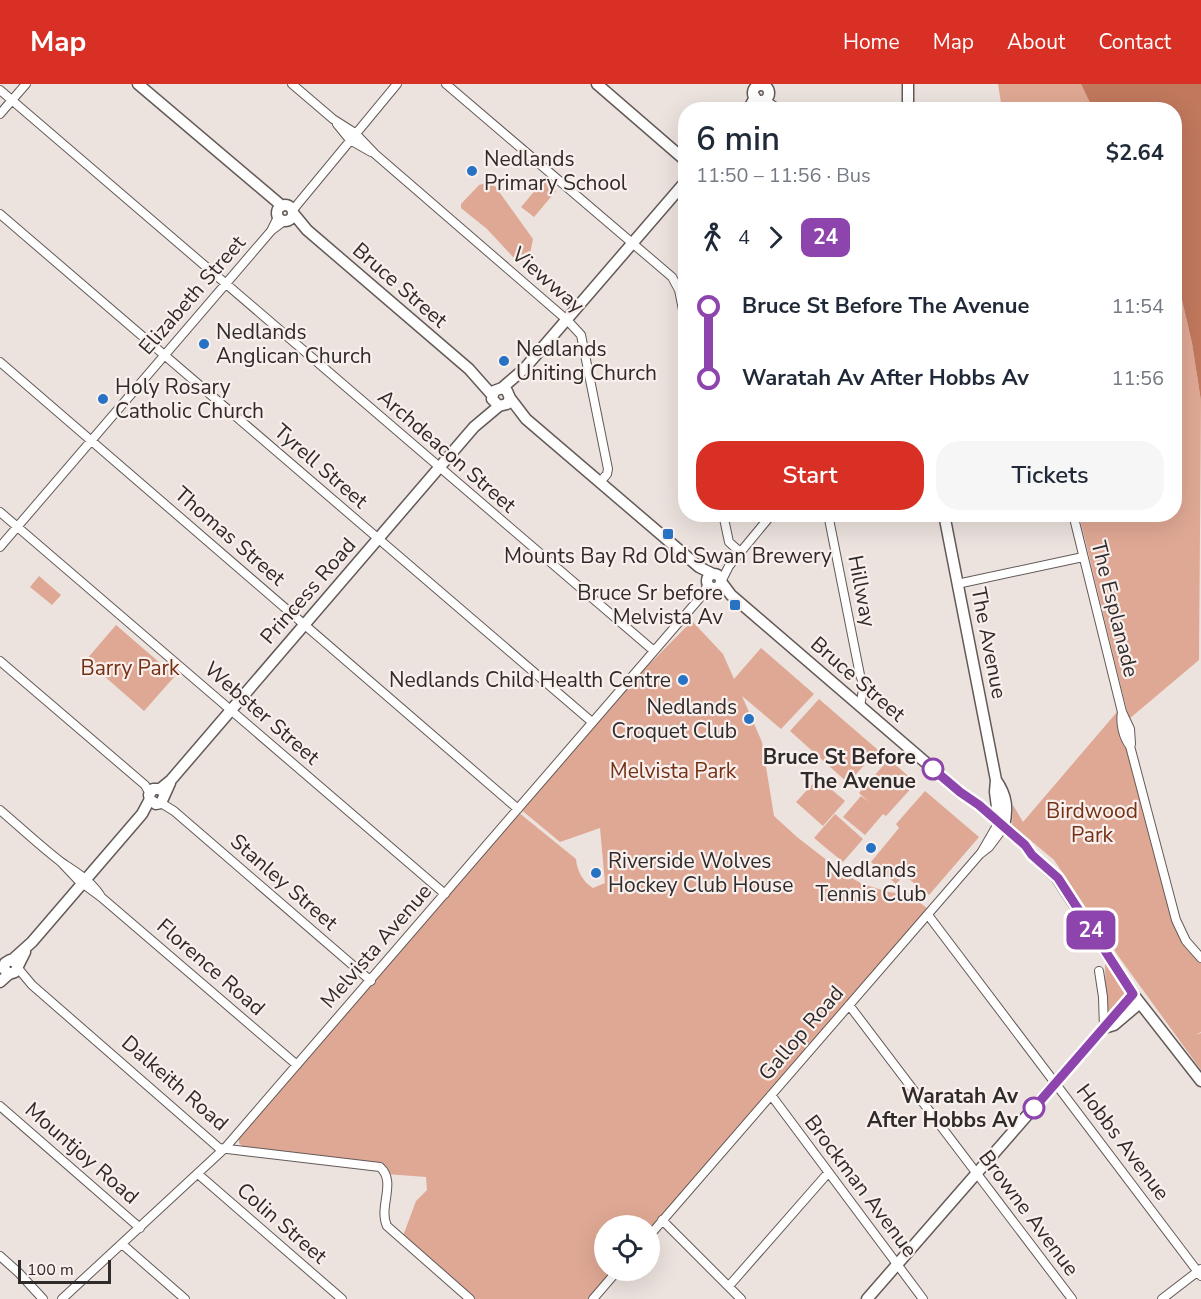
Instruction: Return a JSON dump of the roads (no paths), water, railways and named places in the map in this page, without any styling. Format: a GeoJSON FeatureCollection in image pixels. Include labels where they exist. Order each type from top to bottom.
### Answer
{"type":"FeatureCollection","features":[{"type":"Feature","properties":{"kind":"street"},"geometry":{"type":"LineString","coordinates":[[0,114],[26,84]]}},
{"type":"Feature","properties":{"kind":"street","name":"Bruce Street"},"geometry":{"type":"LineString","coordinates":[[138,84],[285,213],[960,792],[975,810],[1025,845],[1032,855],[1058,878],[1136,998],[1201,1081]]}},
{"type":"Feature","properties":{"kind":"street","name":"Viewway"},"geometry":{"type":"LineString","coordinates":[[292,84],[567,320],[581,335],[608,469],[600,482]]}},
{"type":"Feature","properties":{"kind":"street","name":"Elizabeth Street"},"geometry":{"type":"LineString","coordinates":[[0,547],[397,84]]}},
{"type":"Feature","properties":{"kind":"street"},"geometry":{"type":"LineString","coordinates":[[446,84],[672,277],[678,290]]}},
{"type":"Feature","properties":{"kind":"street"},"geometry":{"type":"LineString","coordinates":[[597,84],[678,154]]}},
{"type":"Feature","properties":{"kind":"street"},"geometry":{"type":"LineString","coordinates":[[605,84],[678,147]]}},
{"type":"Feature","properties":{"kind":"street"},"geometry":{"type":"LineString","coordinates":[[908,84],[908,102]]}},
{"type":"Feature","properties":{"kind":"street","name":"Archdeacon Street"},"geometry":{"type":"LineString","coordinates":[[0,90],[654,651]]}},
{"type":"Feature","properties":{"kind":"street"},"geometry":{"type":"LineString","coordinates":[[761,90],[772,102]]}},
{"type":"Feature","properties":{"kind":"street","name":"Princess Road"},"geometry":{"type":"LineString","coordinates":[[156,795],[678,191]]}},
{"type":"Feature","properties":{"kind":"street","name":"Tyrell Street"},"geometry":{"type":"LineString","coordinates":[[0,214],[592,722]]}},
{"type":"Feature","properties":{"kind":"street","name":"Thomas Street"},"geometry":{"type":"LineString","coordinates":[[0,362],[518,809]]}},
{"type":"Feature","properties":{"kind":"street","name":"Webster Street"},"geometry":{"type":"LineString","coordinates":[[0,512],[445,894]]}},
{"type":"Feature","properties":{"kind":"street"},"geometry":{"type":"LineString","coordinates":[[725,522],[729,542],[740,552]]}},
{"type":"Feature","properties":{"kind":"street","name":"Melvista Avenue"},"geometry":{"type":"LineString","coordinates":[[62,1299],[225,1148],[729,566],[764,522]]}},
{"type":"Feature","properties":{"kind":"street","name":"Hillway"},"geometry":{"type":"LineString","coordinates":[[830,522],[860,675],[864,685],[856,703]]}},
{"type":"Feature","properties":{"kind":"street","name":"The Avenue"},"geometry":{"type":"LineString","coordinates":[[945,522],[996,780],[1007,803],[1007,812],[1000,827]]}},
{"type":"Feature","properties":{"kind":"street","name":"The Esplanade"},"geometry":{"type":"LineString","coordinates":[[1075,522],[1122,712],[1122,729],[1127,744],[1130,746],[1176,920],[1186,941],[1201,958]]}},
{"type":"Feature","properties":{"kind":"street"},"geometry":{"type":"LineString","coordinates":[[957,584],[1083,556]]}},
{"type":"Feature","properties":{"kind":"street","name":"Stanley Street"},"geometry":{"type":"LineString","coordinates":[[0,661],[371,981]]}},
{"type":"Feature","properties":{"kind":"street"},"geometry":{"type":"LineString","coordinates":[[0,982],[8,966],[32,942],[156,795]]}},
{"type":"Feature","properties":{"kind":"street","name":"Florence Road"},"geometry":{"type":"LineString","coordinates":[[0,810],[84,881],[95,887],[101,897],[297,1065]]}},
{"type":"Feature","properties":{"kind":"street","name":"Gallop Road"},"geometry":{"type":"LineString","coordinates":[[660,1223],[928,915],[1000,827]]}},
{"type":"Feature","properties":{"kind":"street","name":"Hobbs Avenue"},"geometry":{"type":"LineString","coordinates":[[928,915],[1200,1272]]}},
{"type":"Feature","properties":{"kind":"street","name":"Dalkeith Road"},"geometry":{"type":"LineString","coordinates":[[8,966],[219,1148],[375,1165],[385,1172],[388,1184],[384,1220],[387,1226],[470,1299]]}},
{"type":"Feature","properties":{"kind":"street"},"geometry":{"type":"LineString","coordinates":[[1099,971],[1104,1028]]}},
{"type":"Feature","properties":{"kind":"street"},"geometry":{"type":"LineString","coordinates":[[867,1299],[1104,1028],[1114,1025],[1136,998]]}},
{"type":"Feature","properties":{"kind":"street","name":"Browne Avenue"},"geometry":{"type":"LineString","coordinates":[[849,1005],[1072,1299]]}},
{"type":"Feature","properties":{"kind":"street","name":"Brockman Avenue"},"geometry":{"type":"LineString","coordinates":[[771,1095],[923,1299]]}},
{"type":"Feature","properties":{"kind":"street","name":"Mountjoy Road"},"geometry":{"type":"LineString","coordinates":[[0,1106],[140,1228]]}},
{"type":"Feature","properties":{"kind":"street"},"geometry":{"type":"LineString","coordinates":[[729,1286],[828,1173]]}},
{"type":"Feature","properties":{"kind":"street","name":"Colin Street"},"geometry":{"type":"LineString","coordinates":[[198,1174],[342,1299]]}},
{"type":"Feature","properties":{"kind":"street"},"geometry":{"type":"LineString","coordinates":[[663,1220],[741,1299]]}},
{"type":"Feature","properties":{"kind":"street"},"geometry":{"type":"LineString","coordinates":[[122,1244],[185,1299]]}},
{"type":"Feature","properties":{"kind":"street"},"geometry":{"type":"LineString","coordinates":[[0,1256],[43,1299]]}},
{"type":"Feature","properties":{"kind":"street"},"geometry":{"type":"LineString","coordinates":[[1162,1299],[1200,1272]]}},
{"type":"Feature","properties":{"kind":"street"},"geometry":{"type":"LineString","coordinates":[[593,1299],[609,1281]]}},
{"type":"Feature","properties":{"kind":"place","name":"Nedlands Primary School"},"geometry":{"type":"Point","coordinates":[472,171]}},
{"type":"Feature","properties":{"kind":"place","name":"Nedlands Anglican Church"},"geometry":{"type":"Point","coordinates":[204,344]}},
{"type":"Feature","properties":{"kind":"place","name":"Nedlands Uniting Church"},"geometry":{"type":"Point","coordinates":[504,361]}},
{"type":"Feature","properties":{"kind":"place","name":"Holy Rosary Catholic Church"},"geometry":{"type":"Point","coordinates":[103,399]}},
{"type":"Feature","properties":{"kind":"place","name":"Mounts Bay Rd Old Swan Brewery"},"geometry":{"type":"Point","coordinates":[668,534]}},
{"type":"Feature","properties":{"kind":"place","name":"Bruce Sr before Melvista Av"},"geometry":{"type":"Point","coordinates":[735,605]}},
{"type":"Feature","properties":{"kind":"place","name":"Nedlands Child Health Centre"},"geometry":{"type":"Point","coordinates":[683,680]}},
{"type":"Feature","properties":{"kind":"place","name":"Nedlands Croquet Club"},"geometry":{"type":"Point","coordinates":[749,719]}},
{"type":"Feature","properties":{"kind":"place","name":"Bruce St Before The Avenue"},"geometry":{"type":"Point","coordinates":[933,769]}},
{"type":"Feature","properties":{"kind":"place","name":"Nedlands Tennis Club"},"geometry":{"type":"Point","coordinates":[871,848]}},
{"type":"Feature","properties":{"kind":"place","name":"Riverside Wolves Hockey Club House"},"geometry":{"type":"Point","coordinates":[596,873]}},
{"type":"Feature","properties":{"kind":"place","name":"Waratah Av After Hobbs Av"},"geometry":{"type":"Point","coordinates":[1034,1108]}},
{"type":"Feature","properties":{"kind":"park label","name":"Barry Park"},"geometry":{"type":"Point","coordinates":[130,668]}},
{"type":"Feature","properties":{"kind":"park label","name":"Melvista Park"},"geometry":{"type":"Point","coordinates":[673,771]}},
{"type":"Feature","properties":{"kind":"park label","name":"Birdwood Park"},"geometry":{"type":"Point","coordinates":[1092,823]}}]}
